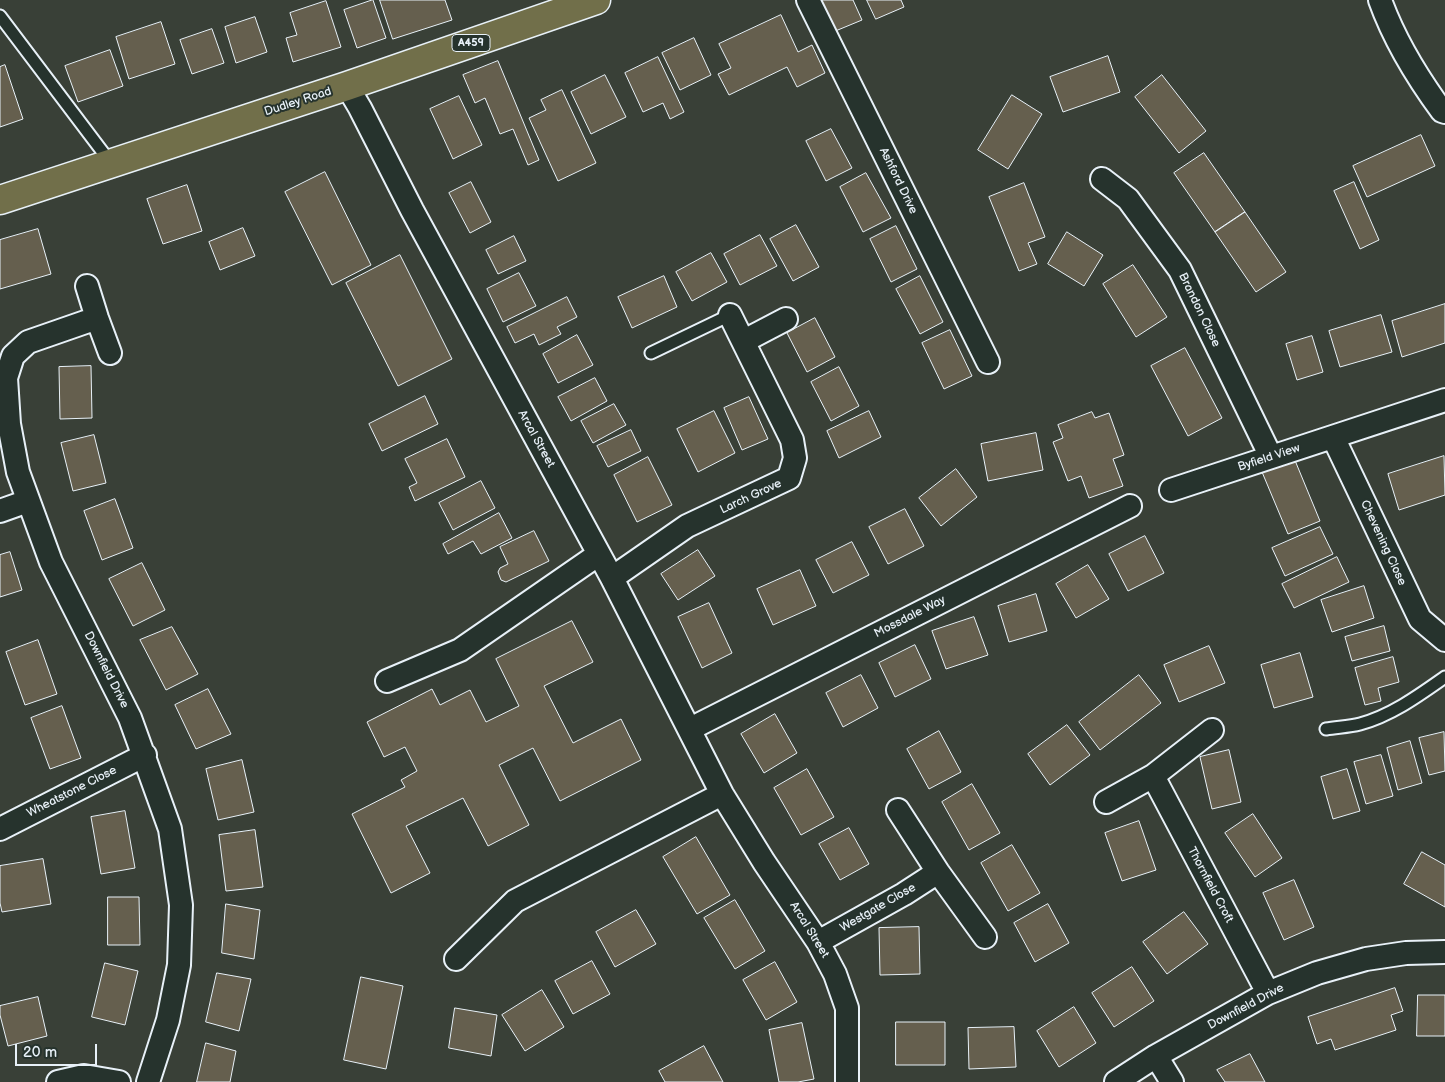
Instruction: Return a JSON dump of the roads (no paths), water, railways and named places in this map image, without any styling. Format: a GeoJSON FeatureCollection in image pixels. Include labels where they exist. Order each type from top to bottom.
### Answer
{"type":"FeatureCollection","features":[{"type":"Feature","properties":{"kind":"main road","name":"Dudley Road"},"geometry":{"type":"LineString","coordinates":[[0,200],[347,86],[596,0]]}},
{"type":"Feature","properties":{"kind":"street","name":"Ashford Drive"},"geometry":{"type":"LineString","coordinates":[[808,0],[988,362]]}},
{"type":"Feature","properties":{"kind":"street"},"geometry":{"type":"LineString","coordinates":[[1380,0],[1388,22],[1427,91],[1442,111],[1445,112]]}},
{"type":"Feature","properties":{"kind":"street","name":"Arcal Street"},"geometry":{"type":"LineString","coordinates":[[347,86],[412,210],[612,578],[722,794],[764,862],[818,942],[835,974],[847,1008],[847,1082]]}},
{"type":"Feature","properties":{"kind":"street","name":"Brandon Close"},"geometry":{"type":"LineString","coordinates":[[1102,180],[1128,199],[1180,270],[1271,458]]}},
{"type":"Feature","properties":{"kind":"street"},"geometry":{"type":"LineString","coordinates":[[87,286],[110,354]]}},
{"type":"Feature","properties":{"kind":"street","name":"Larch Grove"},"geometry":{"type":"LineString","coordinates":[[612,578],[687,526],[789,478],[795,458],[792,440],[730,314]]}},
{"type":"Feature","properties":{"kind":"street","name":"Downfield Drive"},"geometry":{"type":"LineString","coordinates":[[97,318],[28,342],[13,356],[6,378],[9,424],[18,472],[51,562],[130,718],[145,755],[170,829],[181,905],[179,965],[168,1020],[148,1082]]}},
{"type":"Feature","properties":{"kind":"street"},"geometry":{"type":"LineString","coordinates":[[744,341],[786,319]]}},
{"type":"Feature","properties":{"kind":"street","name":"Byfield View"},"geometry":{"type":"LineString","coordinates":[[1172,490],[1445,400]]}},
{"type":"Feature","properties":{"kind":"street","name":"Chevening Close"},"geometry":{"type":"LineString","coordinates":[[1333,437],[1420,619],[1445,640]]}},
{"type":"Feature","properties":{"kind":"street"},"geometry":{"type":"LineString","coordinates":[[0,512],[28,501]]}},
{"type":"Feature","properties":{"kind":"street","name":"Mossdale Way"},"geometry":{"type":"LineString","coordinates":[[690,728],[1130,506]]}},
{"type":"Feature","properties":{"kind":"street"},"geometry":{"type":"LineString","coordinates":[[388,681],[460,650],[599,554]]}},
{"type":"Feature","properties":{"kind":"street"},"geometry":{"type":"LineString","coordinates":[[1106,802],[1153,776],[1212,730]]}},
{"type":"Feature","properties":{"kind":"street","name":"Wheatstone Close"},"geometry":{"type":"LineString","coordinates":[[0,830],[145,755]]}},
{"type":"Feature","properties":{"kind":"street","name":"Thornfield Croft"},"geometry":{"type":"LineString","coordinates":[[1153,776],[1268,993]]}},
{"type":"Feature","properties":{"kind":"street"},"geometry":{"type":"LineString","coordinates":[[456,959],[515,901],[722,794]]}},
{"type":"Feature","properties":{"kind":"street"},"geometry":{"type":"LineString","coordinates":[[898,810],[938,872],[984,937]]}},
{"type":"Feature","properties":{"kind":"street","name":"Westgate Close"},"geometry":{"type":"LineString","coordinates":[[818,942],[904,894],[938,872]]}},
{"type":"Feature","properties":{"kind":"street","name":"Downfield Drive"},"geometry":{"type":"LineString","coordinates":[[1116,1082],[1156,1056],[1268,993],[1317,973],[1366,959],[1445,952]]}},
{"type":"Feature","properties":{"kind":"street"},"geometry":{"type":"LineString","coordinates":[[1156,1056],[1172,1082]]}},
{"type":"Feature","properties":{"kind":"street"},"geometry":{"type":"LineString","coordinates":[[58,1082],[84,1076],[119,1082]]}},
{"type":"Feature","properties":{"kind":"lane"},"geometry":{"type":"LineString","coordinates":[[0,16],[111,163]]}},
{"type":"Feature","properties":{"kind":"lane"},"geometry":{"type":"LineString","coordinates":[[651,353],[730,314]]}},
{"type":"Feature","properties":{"kind":"lane"},"geometry":{"type":"LineString","coordinates":[[1326,729],[1359,724],[1384,716],[1413,700],[1445,678]]}}]}
